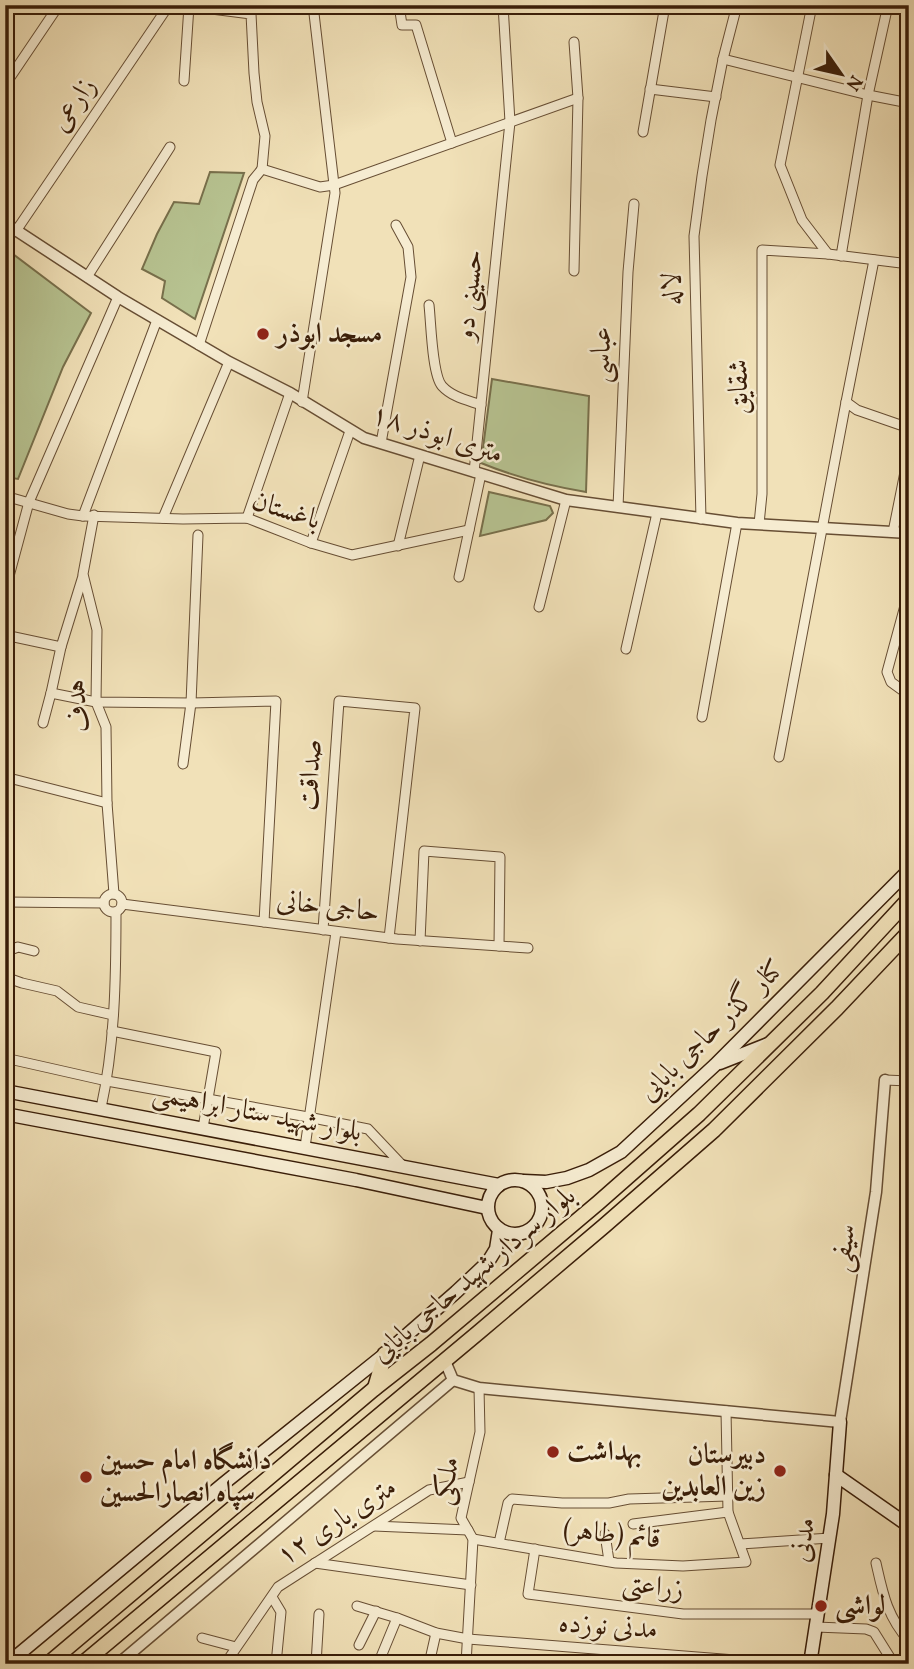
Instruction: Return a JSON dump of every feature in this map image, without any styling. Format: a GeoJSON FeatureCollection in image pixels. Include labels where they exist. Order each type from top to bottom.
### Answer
{"type":"FeatureCollection","features":[{"type":"Feature","properties":{"kind":"highway","name":"بلوار سردار شهید حاجی بابایی"},"geometry":{"type":"LineString","coordinates":[[48,1664],[598,1203],[699,1114],[822,993],[909,900]]}},
{"type":"Feature","properties":{"kind":"highway","name":"بلوار سردار شهید حاجی بابایی"},"geometry":{"type":"LineString","coordinates":[[87,1659],[445,1361],[714,1130],[909,932]]}},
{"type":"Feature","properties":{"kind":"highway"},"geometry":{"type":"LineString","coordinates":[[375,1388],[385,1354]]}},
{"type":"Feature","properties":{"kind":"main road","name":"کنار گذر حاجی بابایی"},"geometry":{"type":"LineString","coordinates":[[524,1181],[546,1182],[567,1178],[589,1170],[621,1152],[715,1065],[909,870]]}},
{"type":"Feature","properties":{"kind":"main road"},"geometry":{"type":"LineString","coordinates":[[715,1065],[772,1043]]}},
{"type":"Feature","properties":{"kind":"main road","name":"بلوار شهید ستار ابراهیمی"},"geometry":{"type":"LineString","coordinates":[[5,1091],[499,1185]]}},
{"type":"Feature","properties":{"kind":"main road","name":"بلوار شهید ستار ابراهیمی"},"geometry":{"type":"LineString","coordinates":[[5,1114],[356,1180],[487,1208]]}},
{"type":"Feature","properties":{"kind":"main road"},"geometry":{"type":"LineString","coordinates":[[515,1180],[524,1181],[532,1186],[542,1201],[540,1220],[526,1233],[508,1234],[499,1230],[489,1217],[489,1199],[499,1185],[515,1180]]}},
{"type":"Feature","properties":{"kind":"main road"},"geometry":{"type":"LineString","coordinates":[[7,1664],[223,1483],[385,1354],[488,1262],[496,1250],[499,1230]]}},
{"type":"Feature","properties":{"kind":"main road","name":"مدنی"},"geometry":{"type":"LineString","coordinates":[[810,1664],[830,1538],[840,1422]]}},
{"type":"Feature","properties":{"kind":"main road"},"geometry":{"type":"LineString","coordinates":[[836,1475],[909,1526]]}},
{"type":"Feature","properties":{"kind":"street"},"geometry":{"type":"LineString","coordinates":[[5,85],[58,5]]}},
{"type":"Feature","properties":{"kind":"street","name":"زارعی"},"geometry":{"type":"LineString","coordinates":[[16,231],[169,5]]}},
{"type":"Feature","properties":{"kind":"street"},"geometry":{"type":"LineString","coordinates":[[302,401],[335,192],[313,5]]}},
{"type":"Feature","properties":{"kind":"street"},"geometry":{"type":"LineString","coordinates":[[399,5],[402,25],[416,25],[452,143]]}},
{"type":"Feature","properties":{"kind":"street","name":"حسینی دو"},"geometry":{"type":"LineString","coordinates":[[459,577],[478,473],[481,405],[510,122],[503,5]]}},
{"type":"Feature","properties":{"kind":"street"},"geometry":{"type":"LineString","coordinates":[[643,132],[665,5]]}},
{"type":"Feature","properties":{"kind":"street","name":"لاله"},"geometry":{"type":"LineString","coordinates":[[701,519],[694,236],[723,59],[737,5]]}},
{"type":"Feature","properties":{"kind":"street"},"geometry":{"type":"LineString","coordinates":[[812,5],[780,164],[802,220],[828,254],[909,264]]}},
{"type":"Feature","properties":{"kind":"street"},"geometry":{"type":"LineString","coordinates":[[841,256],[868,95],[888,5]]}},
{"type":"Feature","properties":{"kind":"street"},"geometry":{"type":"LineString","coordinates":[[184,81],[185,6],[211,7],[251,14],[256,93],[265,136],[262,169],[253,180],[199,345]]}},
{"type":"Feature","properties":{"kind":"street"},"geometry":{"type":"LineString","coordinates":[[574,42],[578,98],[574,271]]}},
{"type":"Feature","properties":{"kind":"street"},"geometry":{"type":"LineString","coordinates":[[723,59],[909,103]]}},
{"type":"Feature","properties":{"kind":"street"},"geometry":{"type":"LineString","coordinates":[[650,89],[716,97]]}},
{"type":"Feature","properties":{"kind":"street"},"geometry":{"type":"LineString","coordinates":[[262,169],[320,187],[334,185],[578,98]]}},
{"type":"Feature","properties":{"kind":"street"},"geometry":{"type":"LineString","coordinates":[[87,277],[170,147]]}},
{"type":"Feature","properties":{"kind":"street","name":"عباسی"},"geometry":{"type":"LineString","coordinates":[[618,507],[628,272],[634,205]]}},
{"type":"Feature","properties":{"kind":"street","name":"۱۸ متری ابوذر"},"geometry":{"type":"LineString","coordinates":[[5,223],[118,297],[229,362],[290,393],[364,438],[566,500],[737,523],[909,533]]}},
{"type":"Feature","properties":{"kind":"street"},"geometry":{"type":"LineString","coordinates":[[381,443],[411,277],[408,247],[396,225]]}},
{"type":"Feature","properties":{"kind":"street","name":"شقایق"},"geometry":{"type":"LineString","coordinates":[[759,524],[762,494],[762,250],[828,254]]}},
{"type":"Feature","properties":{"kind":"street"},"geometry":{"type":"LineString","coordinates":[[779,757],[874,260]]}},
{"type":"Feature","properties":{"kind":"street"},"geometry":{"type":"LineString","coordinates":[[5,591],[29,502],[118,297]]}},
{"type":"Feature","properties":{"kind":"street"},"geometry":{"type":"LineString","coordinates":[[429,305],[434,357],[440,384],[456,397],[481,405]]}},
{"type":"Feature","properties":{"kind":"street"},"geometry":{"type":"LineString","coordinates":[[82,516],[157,320]]}},
{"type":"Feature","properties":{"kind":"street"},"geometry":{"type":"LineString","coordinates":[[163,518],[229,362]]}},
{"type":"Feature","properties":{"kind":"street"},"geometry":{"type":"LineString","coordinates":[[247,517],[290,393]]}},
{"type":"Feature","properties":{"kind":"street"},"geometry":{"type":"LineString","coordinates":[[846,402],[858,410],[909,428]]}},
{"type":"Feature","properties":{"kind":"street"},"geometry":{"type":"LineString","coordinates":[[311,543],[350,431]]}},
{"type":"Feature","properties":{"kind":"street"},"geometry":{"type":"LineString","coordinates":[[893,532],[909,452]]}},
{"type":"Feature","properties":{"kind":"street"},"geometry":{"type":"LineString","coordinates":[[398,546],[420,455]]}},
{"type":"Feature","properties":{"kind":"street","name":"باغستان"},"geometry":{"type":"LineString","coordinates":[[5,496],[82,516],[247,517],[311,543],[352,555],[469,530]]}},
{"type":"Feature","properties":{"kind":"street"},"geometry":{"type":"LineString","coordinates":[[539,607],[566,500]]}},
{"type":"Feature","properties":{"kind":"street"},"geometry":{"type":"LineString","coordinates":[[626,649],[657,513]]}},
{"type":"Feature","properties":{"kind":"street","name":"هدف"},"geometry":{"type":"LineString","coordinates":[[94,515],[83,574],[97,629],[96,702],[106,727],[107,803],[114,894]]}},
{"type":"Feature","properties":{"kind":"street"},"geometry":{"type":"LineString","coordinates":[[702,717],[737,523]]}},
{"type":"Feature","properties":{"kind":"street"},"geometry":{"type":"LineString","coordinates":[[183,764],[191,703],[198,535]]}},
{"type":"Feature","properties":{"kind":"street"},"geometry":{"type":"LineString","coordinates":[[43,723],[61,647],[83,574]]}},
{"type":"Feature","properties":{"kind":"street"},"geometry":{"type":"LineString","coordinates":[[909,591],[887,672],[891,682],[909,695]]}},
{"type":"Feature","properties":{"kind":"street"},"geometry":{"type":"LineString","coordinates":[[5,635],[61,647]]}},
{"type":"Feature","properties":{"kind":"street"},"geometry":{"type":"LineString","coordinates":[[51,693],[96,702],[276,701],[264,922]]}},
{"type":"Feature","properties":{"kind":"street","name":"صداقت"},"geometry":{"type":"LineString","coordinates":[[323,930],[338,701],[415,708],[389,938]]}},
{"type":"Feature","properties":{"kind":"street"},"geometry":{"type":"LineString","coordinates":[[5,777],[107,803]]}},
{"type":"Feature","properties":{"kind":"street"},"geometry":{"type":"LineString","coordinates":[[420,941],[424,851],[500,857],[499,946]]}},
{"type":"Feature","properties":{"kind":"street"},"geometry":{"type":"LineString","coordinates":[[101,1108],[107,1081],[112,1031],[116,912],[122,904],[122,899],[114,894],[106,898],[104,903],[107,910],[116,912]]}},
{"type":"Feature","properties":{"kind":"street"},"geometry":{"type":"LineString","coordinates":[[5,902],[104,903]]}},
{"type":"Feature","properties":{"kind":"street","name":"حاجی خانی"},"geometry":{"type":"LineString","coordinates":[[122,904],[389,938],[528,948]]}},
{"type":"Feature","properties":{"kind":"street"},"geometry":{"type":"LineString","coordinates":[[305,1147],[336,932]]}},
{"type":"Feature","properties":{"kind":"street"},"geometry":{"type":"LineString","coordinates":[[5,952],[18,947],[34,951]]}},
{"type":"Feature","properties":{"kind":"street"},"geometry":{"type":"LineString","coordinates":[[5,977],[57,991],[78,1007],[113,1015]]}},
{"type":"Feature","properties":{"kind":"street"},"geometry":{"type":"LineString","coordinates":[[112,1031],[216,1052],[204,1128]]}},
{"type":"Feature","properties":{"kind":"street"},"geometry":{"type":"LineString","coordinates":[[5,1058],[107,1081],[368,1129],[403,1166]]}},
{"type":"Feature","properties":{"kind":"street"},"geometry":{"type":"LineString","coordinates":[[885,1080],[909,1081]]}},
{"type":"Feature","properties":{"kind":"street","name":"سیفی"},"geometry":{"type":"LineString","coordinates":[[840,1422],[876,1192],[885,1080]]}},
{"type":"Feature","properties":{"kind":"street"},"geometry":{"type":"LineString","coordinates":[[445,1361],[453,1380]]}},
{"type":"Feature","properties":{"kind":"street"},"geometry":{"type":"LineString","coordinates":[[453,1380],[479,1388],[840,1422]]}},
{"type":"Feature","properties":{"kind":"street"},"geometry":{"type":"LineString","coordinates":[[118,1664],[453,1380]]}},
{"type":"Feature","properties":{"kind":"street","name":"ملکی"},"geometry":{"type":"LineString","coordinates":[[466,1664],[471,1585],[470,1534],[461,1518],[480,1432],[479,1388]]}},
{"type":"Feature","properties":{"kind":"street"},"geometry":{"type":"LineString","coordinates":[[726,1411],[728,1512],[740,1544],[830,1538]]}},
{"type":"Feature","properties":{"kind":"street","name":"۱۲ متری یاری"},"geometry":{"type":"LineString","coordinates":[[225,1664],[278,1587],[429,1490],[469,1482]]}},
{"type":"Feature","properties":{"kind":"street"},"geometry":{"type":"LineString","coordinates":[[499,1543],[508,1503],[512,1499],[609,1503],[629,1499],[728,1496]]}},
{"type":"Feature","properties":{"kind":"street"},"geometry":{"type":"LineString","coordinates":[[633,1524],[728,1512]]}},
{"type":"Feature","properties":{"kind":"street","name":"قائم (طاهر)"},"geometry":{"type":"LineString","coordinates":[[373,1526],[470,1534],[499,1543],[608,1561],[683,1566],[746,1562],[740,1544]]}},
{"type":"Feature","properties":{"kind":"street"},"geometry":{"type":"LineString","coordinates":[[605,1534],[608,1561]]}},
{"type":"Feature","properties":{"kind":"street","name":"زراعتی"},"geometry":{"type":"LineString","coordinates":[[535,1549],[528,1594],[683,1615],[817,1620]]}},
{"type":"Feature","properties":{"kind":"street"},"geometry":{"type":"LineString","coordinates":[[315,1563],[471,1585]]}},
{"type":"Feature","properties":{"kind":"street"},"geometry":{"type":"LineString","coordinates":[[876,1563],[885,1604],[900,1631],[909,1641]]}},
{"type":"Feature","properties":{"kind":"street"},"geometry":{"type":"LineString","coordinates":[[272,1597],[281,1612],[276,1664]]}},
{"type":"Feature","properties":{"kind":"street","name":"مدنی نوزده"},"geometry":{"type":"LineString","coordinates":[[357,1606],[436,1633],[468,1639],[786,1664]]}},
{"type":"Feature","properties":{"kind":"street"},"geometry":{"type":"LineString","coordinates":[[359,1645],[376,1611]]}},
{"type":"Feature","properties":{"kind":"street"},"geometry":{"type":"LineString","coordinates":[[316,1664],[319,1614]]}},
{"type":"Feature","properties":{"kind":"street"},"geometry":{"type":"LineString","coordinates":[[378,1664],[397,1618]]}},
{"type":"Feature","properties":{"kind":"street"},"geometry":{"type":"LineString","coordinates":[[817,1620],[874,1632],[894,1664]]}},
{"type":"Feature","properties":{"kind":"street"},"geometry":{"type":"LineString","coordinates":[[429,1664],[436,1633]]}},
{"type":"Feature","properties":{"kind":"street"},"geometry":{"type":"LineString","coordinates":[[202,1638],[236,1647]]}},
{"type":"Feature","properties":{"kind":"street"},"geometry":{"type":"LineString","coordinates":[[87,1659],[106,1664]]}},
{"type":"Feature","properties":{"kind":"green space"},"geometry":{"type":"Polygon","coordinates":[[[210,172],[244,173],[195,319],[162,298],[165,281],[142,269],[174,202],[199,204],[210,172]]]}},
{"type":"Feature","properties":{"kind":"green space"},"geometry":{"type":"Polygon","coordinates":[[[5,248],[91,313],[63,367],[18,479],[5,477],[5,248]]]}},
{"type":"Feature","properties":{"kind":"green space"},"geometry":{"type":"Polygon","coordinates":[[[492,379],[589,396],[586,492],[507,473],[481,463],[492,379]]]}},
{"type":"Feature","properties":{"kind":"green space"},"geometry":{"type":"Polygon","coordinates":[[[489,492],[550,506],[553,513],[546,520],[480,536],[489,492]]]}},
{"type":"Feature","properties":{"kind":"place","name":"مسجد ابوذر"},"geometry":{"type":"Point","coordinates":[263,334]}},
{"type":"Feature","properties":{"kind":"place","name":"بهداشت"},"geometry":{"type":"Point","coordinates":[553,1452]}},
{"type":"Feature","properties":{"kind":"place","name":"دبیرستان زین العابدین"},"geometry":{"type":"Point","coordinates":[780,1471]}},
{"type":"Feature","properties":{"kind":"place","name":"دانشگاه امام حسین سپاه انصارالحسین"},"geometry":{"type":"Point","coordinates":[86,1477]}},
{"type":"Feature","properties":{"kind":"place","name":"لواشی"},"geometry":{"type":"Point","coordinates":[821,1606]}}]}
